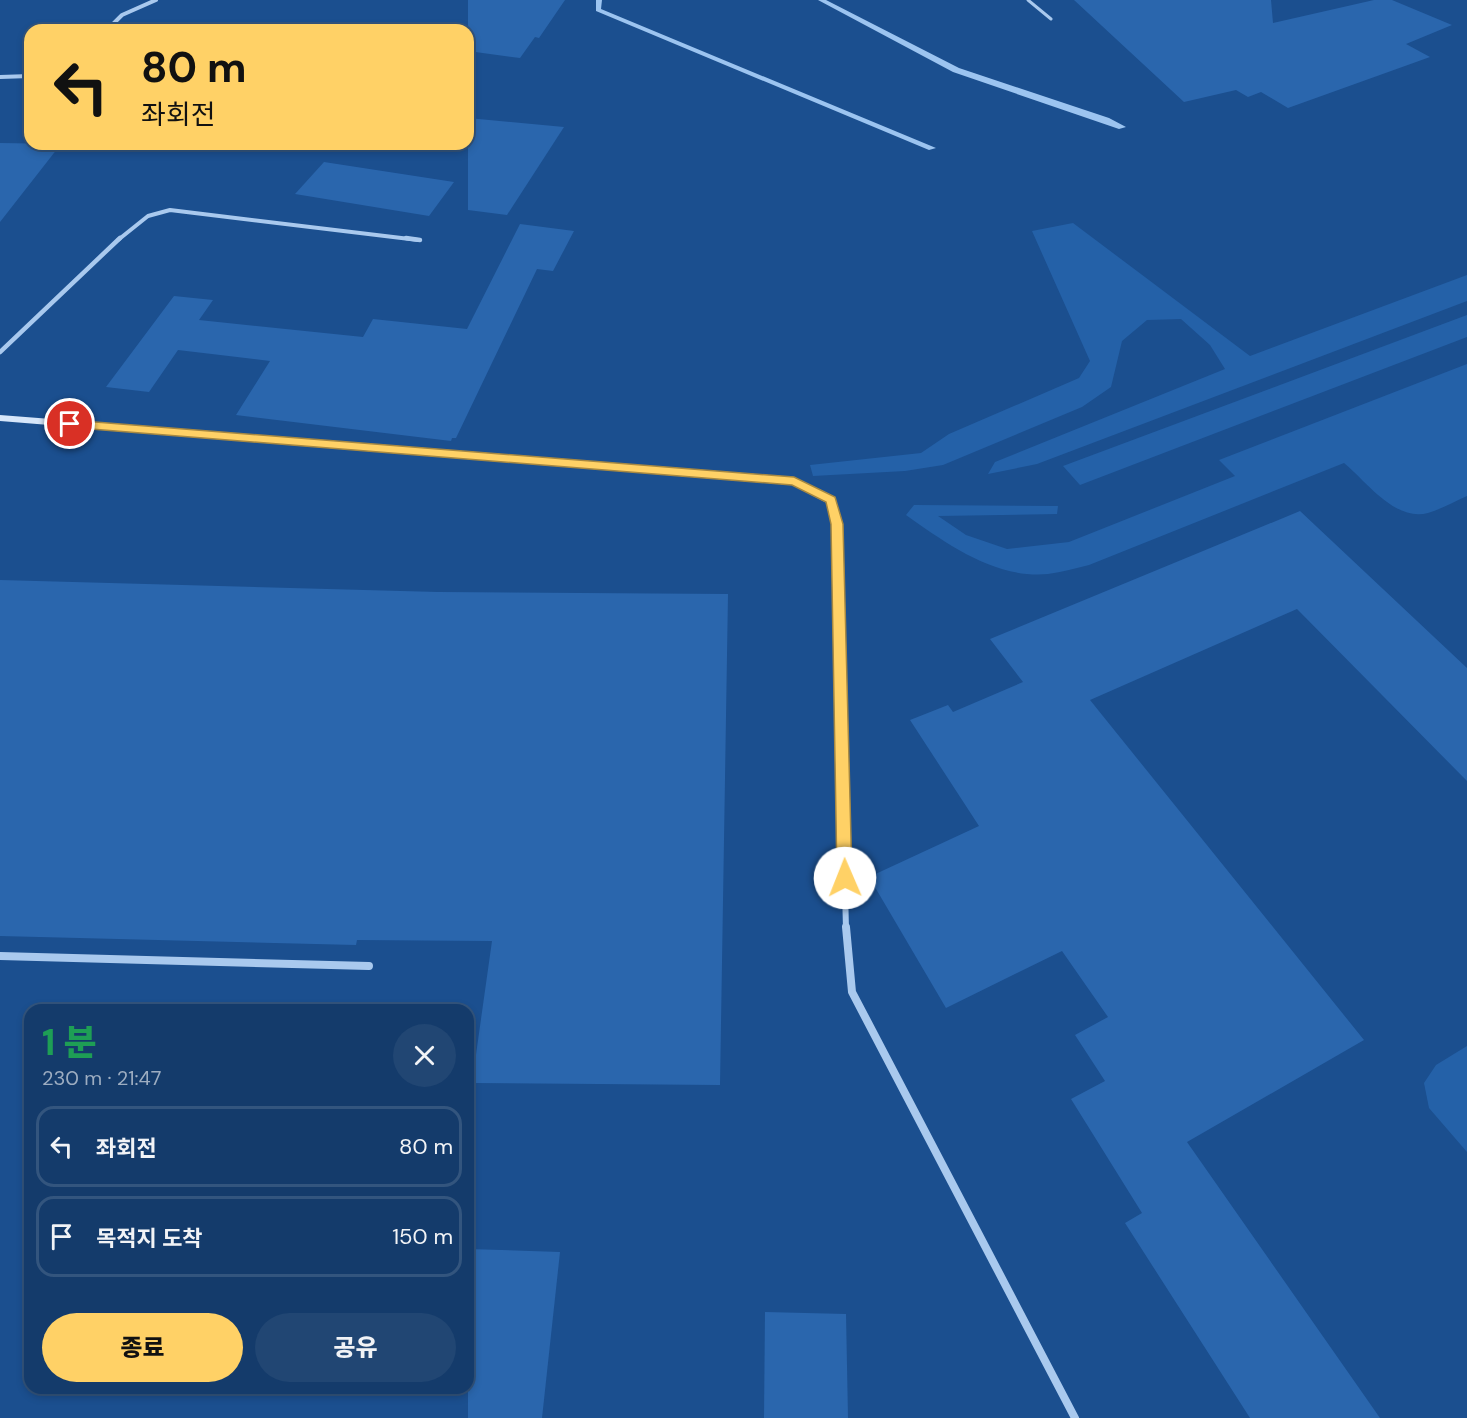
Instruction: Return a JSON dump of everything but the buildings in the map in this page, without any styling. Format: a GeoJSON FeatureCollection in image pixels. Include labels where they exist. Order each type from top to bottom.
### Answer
{"type":"FeatureCollection","features":[{"type":"Feature","properties":{"kind":"street"},"geometry":{"type":"LineString","coordinates":[[113,24],[122,15],[156,0]]}},
{"type":"Feature","properties":{"kind":"street"},"geometry":{"type":"LineString","coordinates":[[0,77],[24,76]]}},
{"type":"Feature","properties":{"kind":"street"},"geometry":{"type":"LineString","coordinates":[[0,352],[112,245],[148,216],[170,210],[420,240]]}},
{"type":"Feature","properties":{"kind":"street"},"geometry":{"type":"LineString","coordinates":[[0,418],[794,481],[831,500],[837,524],[846,925],[852,992],[1075,1418]]}},
{"type":"Feature","properties":{"kind":"street"},"geometry":{"type":"LineString","coordinates":[[0,956],[369,966]]}},
{"type":"Feature","properties":{"kind":"lane"},"geometry":{"type":"LineString","coordinates":[[1028,0],[1051,18]]}},
{"type":"Feature","properties":{"kind":"shaded area"},"geometry":{"type":"Polygon","coordinates":[[[1073,223],[1250,356],[1467,275],[1467,301],[1037,464],[988,474],[995,462],[1225,369],[1210,345],[1181,319],[1147,320],[1122,341],[1111,387],[1082,407],[943,465],[905,471],[813,476],[810,465],[921,453],[949,434],[1079,378],[1090,361],[1032,231],[1073,223]]]}},
{"type":"Feature","properties":{"kind":"shaded area"},"geometry":{"type":"Polygon","coordinates":[[[1467,315],[1467,337],[1080,485],[1063,466],[1467,315]]]}},
{"type":"Feature","properties":{"kind":"shaded area"},"geometry":{"type":"Polygon","coordinates":[[[1467,364],[1467,496],[1428,513],[1404,512],[1393,506],[1344,463],[1089,565],[1048,574],[1009,571],[991,565],[955,548],[906,515],[914,505],[1058,506],[1057,514],[938,516],[966,535],[1007,549],[1069,542],[1235,476],[1219,460],[1467,364]]]}},
{"type":"Feature","properties":{"kind":"shaded area"},"geometry":{"type":"Polygon","coordinates":[[[1467,1046],[1467,1152],[1429,1108],[1424,1083],[1436,1065],[1467,1046]]]}},
{"type":"Feature","properties":{"kind":"waterway"},"geometry":{"type":"LineString","coordinates":[[599,0],[598,10],[932,148]]}},
{"type":"Feature","properties":{"kind":"waterway"},"geometry":{"type":"LineString","coordinates":[[821,0],[956,70],[1122,127]]}},
{"type":"Feature","properties":{"kind":"route"},"geometry":{"type":"LineString","coordinates":[[70,424],[794,481],[831,500],[837,524],[845,878]]}}]}
